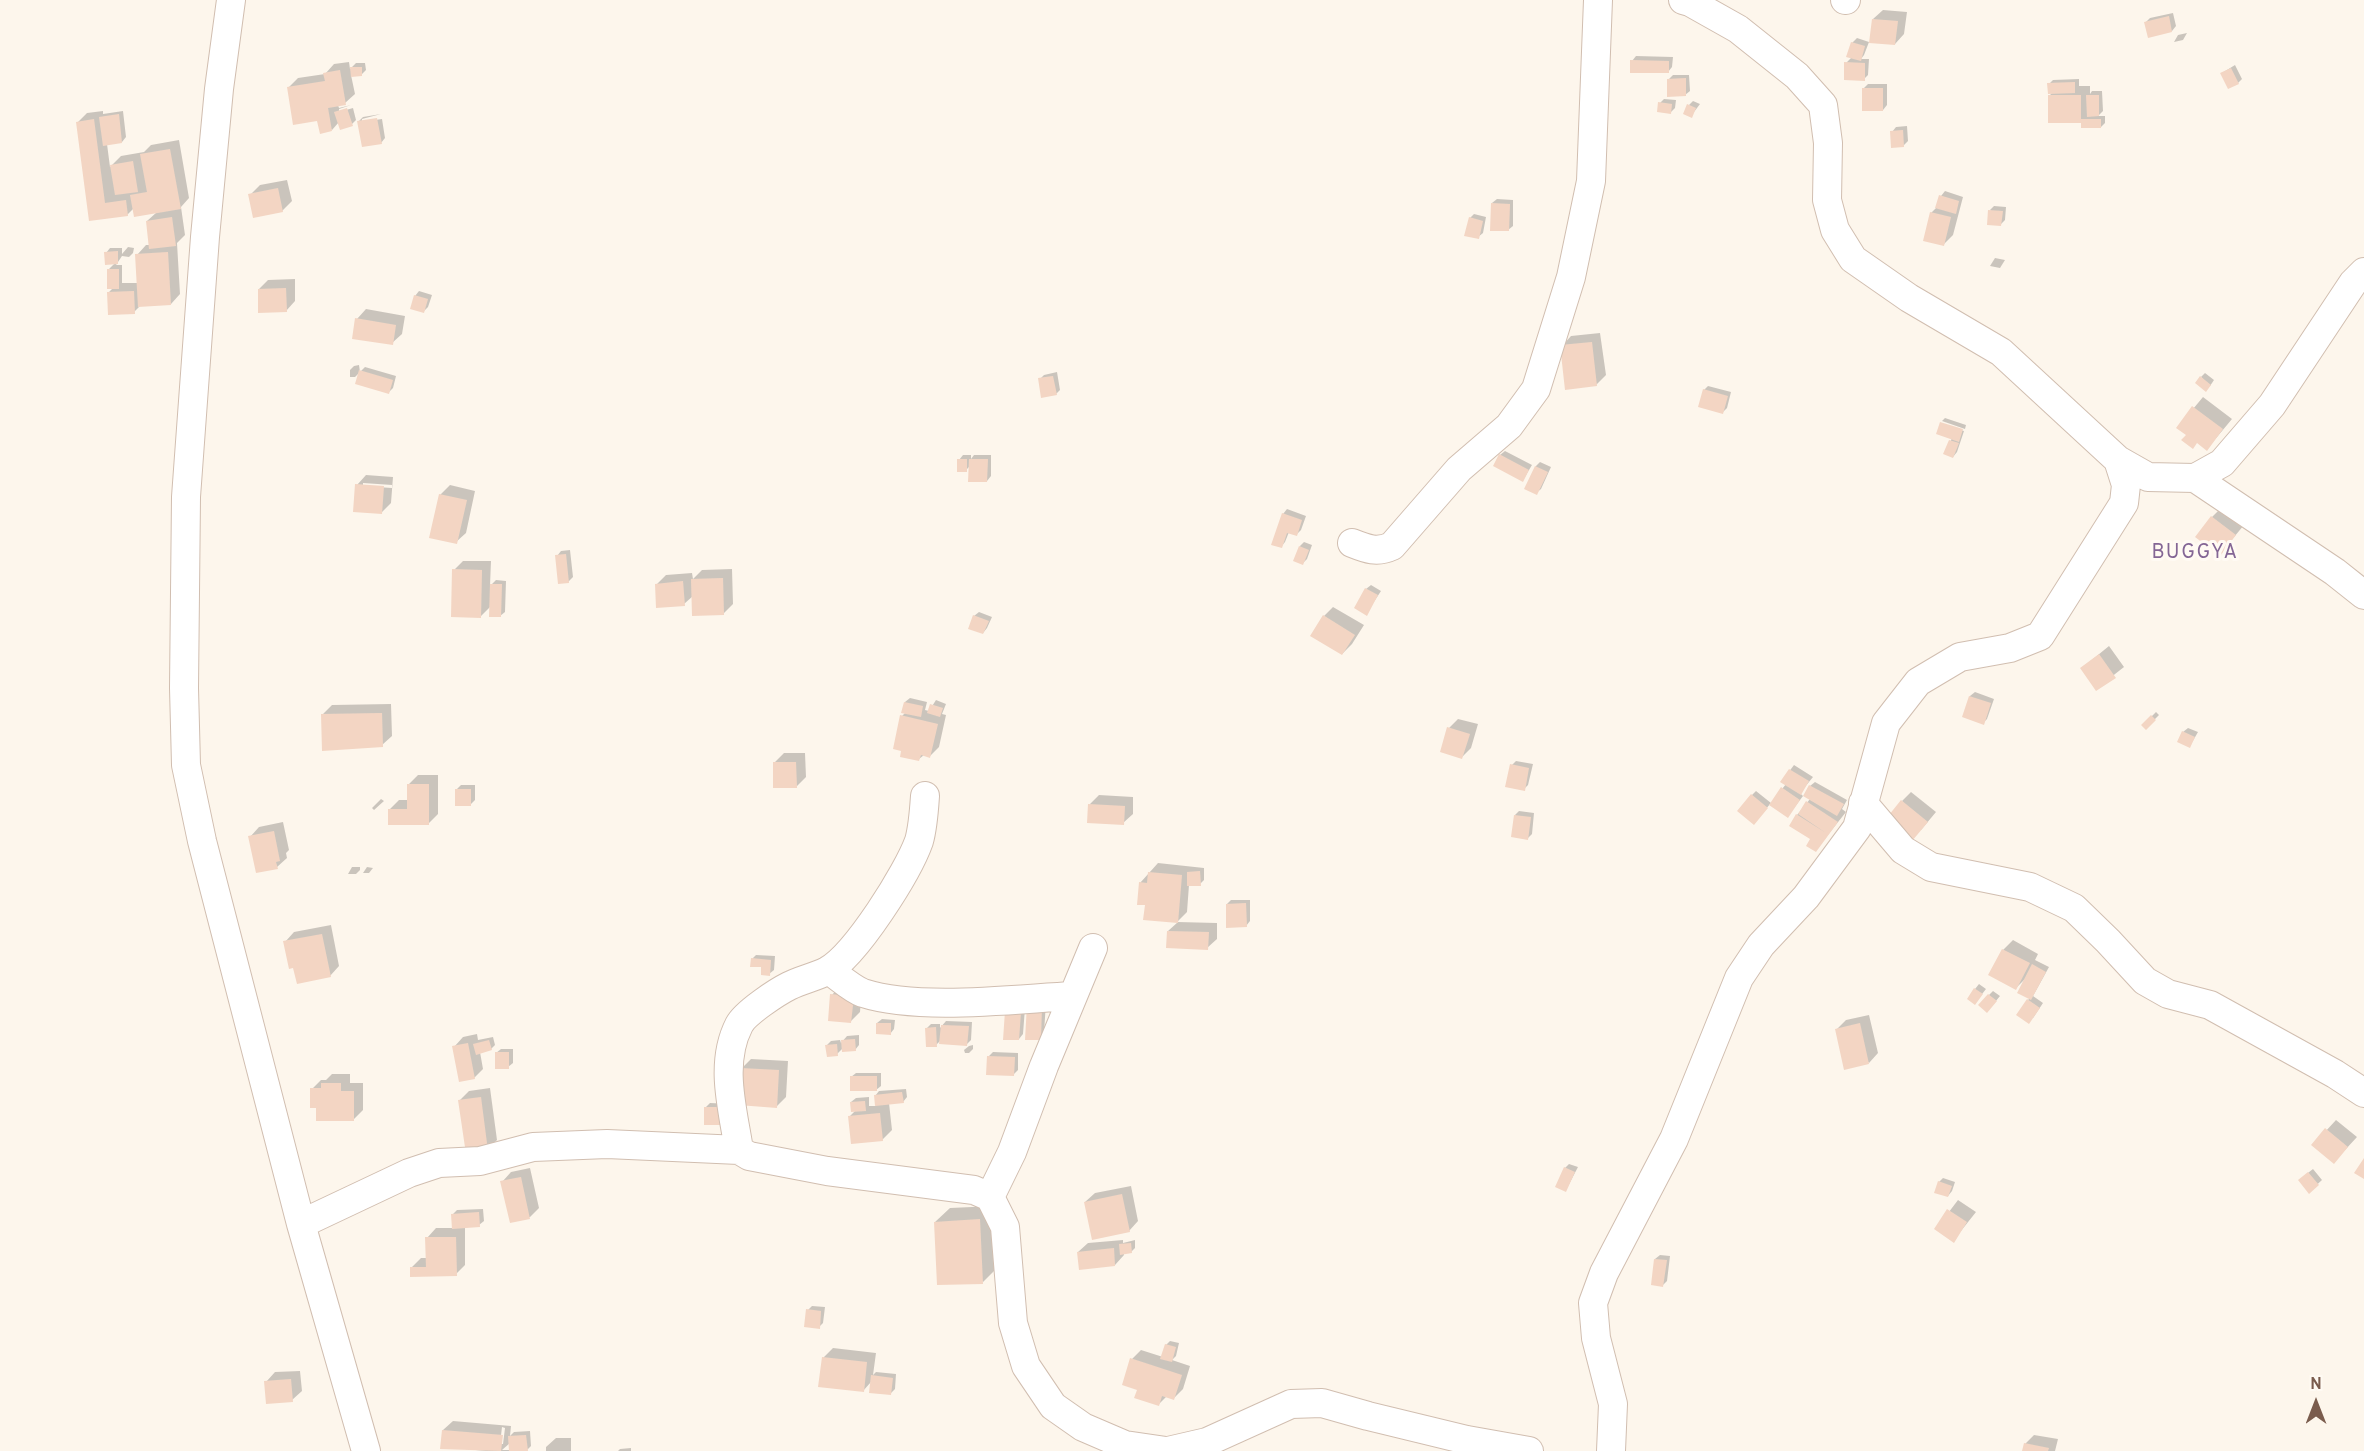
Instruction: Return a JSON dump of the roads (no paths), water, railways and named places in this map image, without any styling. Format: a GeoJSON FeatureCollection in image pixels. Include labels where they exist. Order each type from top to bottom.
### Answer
{"type":"FeatureCollection","features":[{"type":"Feature","properties":{"kind":"street"},"geometry":{"type":"LineString","coordinates":[[231,0],[219,88],[205,237],[186,497],[184,688],[186,765],[202,841],[301,1224],[366,1451]]}},
{"type":"Feature","properties":{"kind":"street"},"geometry":{"type":"LineString","coordinates":[[1352,543],[1382,551],[1392,546],[1459,469],[1509,426],[1536,389],[1571,277],[1591,181],[1598,0]]}},
{"type":"Feature","properties":{"kind":"street"},"geometry":{"type":"LineString","coordinates":[[1693,1],[1738,29],[1797,76],[1824,105],[1828,143],[1827,200],[1835,230],[1853,259],[1909,298],[2001,352],[2118,460],[2148,477],[2196,478],[2222,463],[2272,405],[2353,283],[2364,272]]}},
{"type":"Feature","properties":{"kind":"street"},"geometry":{"type":"LineString","coordinates":[[1598,1451],[1611,1451],[1613,1404],[1596,1338],[1593,1303],[1604,1273],[1674,1139],[1739,978],[1761,945],[1806,897],[1857,828],[1886,723],[1918,682],[1960,657],[2010,648],[2040,636],[2124,503],[2126,485],[2118,460]]}},
{"type":"Feature","properties":{"kind":"street"},"geometry":{"type":"LineString","coordinates":[[2196,478],[2336,572],[2364,595]]}},
{"type":"Feature","properties":{"kind":"street"},"geometry":{"type":"LineString","coordinates":[[738,1150],[727,1072],[739,1023],[756,1008],[788,987],[829,970],[857,943],[905,873],[919,840],[925,796]]}},
{"type":"Feature","properties":{"kind":"street"},"geometry":{"type":"LineString","coordinates":[[1863,803],[1903,850],[1931,867],[2031,887],[2074,908],[2145,981],[2168,994],[2210,1005],[2336,1074],[2364,1093]]}},
{"type":"Feature","properties":{"kind":"street"},"geometry":{"type":"LineString","coordinates":[[990,1197],[1012,1152],[1094,948]]}},
{"type":"Feature","properties":{"kind":"street"},"geometry":{"type":"LineString","coordinates":[[829,970],[861,992],[901,1000],[956,1001],[1073,996]]}},
{"type":"Feature","properties":{"kind":"street"},"geometry":{"type":"LineString","coordinates":[[301,1224],[409,1173],[439,1163],[480,1161],[533,1148],[607,1144],[738,1150],[750,1156],[827,1171],[974,1190],[990,1197],[1005,1227],[1013,1323],[1026,1366],[1053,1406],[1083,1427],[1125,1445],[1167,1451],[1207,1442],[1291,1404],[1322,1403],[1467,1440],[1529,1451]]}},
{"type":"Feature","properties":{"kind":"district","name":"BUGGYA"},"geometry":{"type":"Point","coordinates":[2195,554]}}]}
